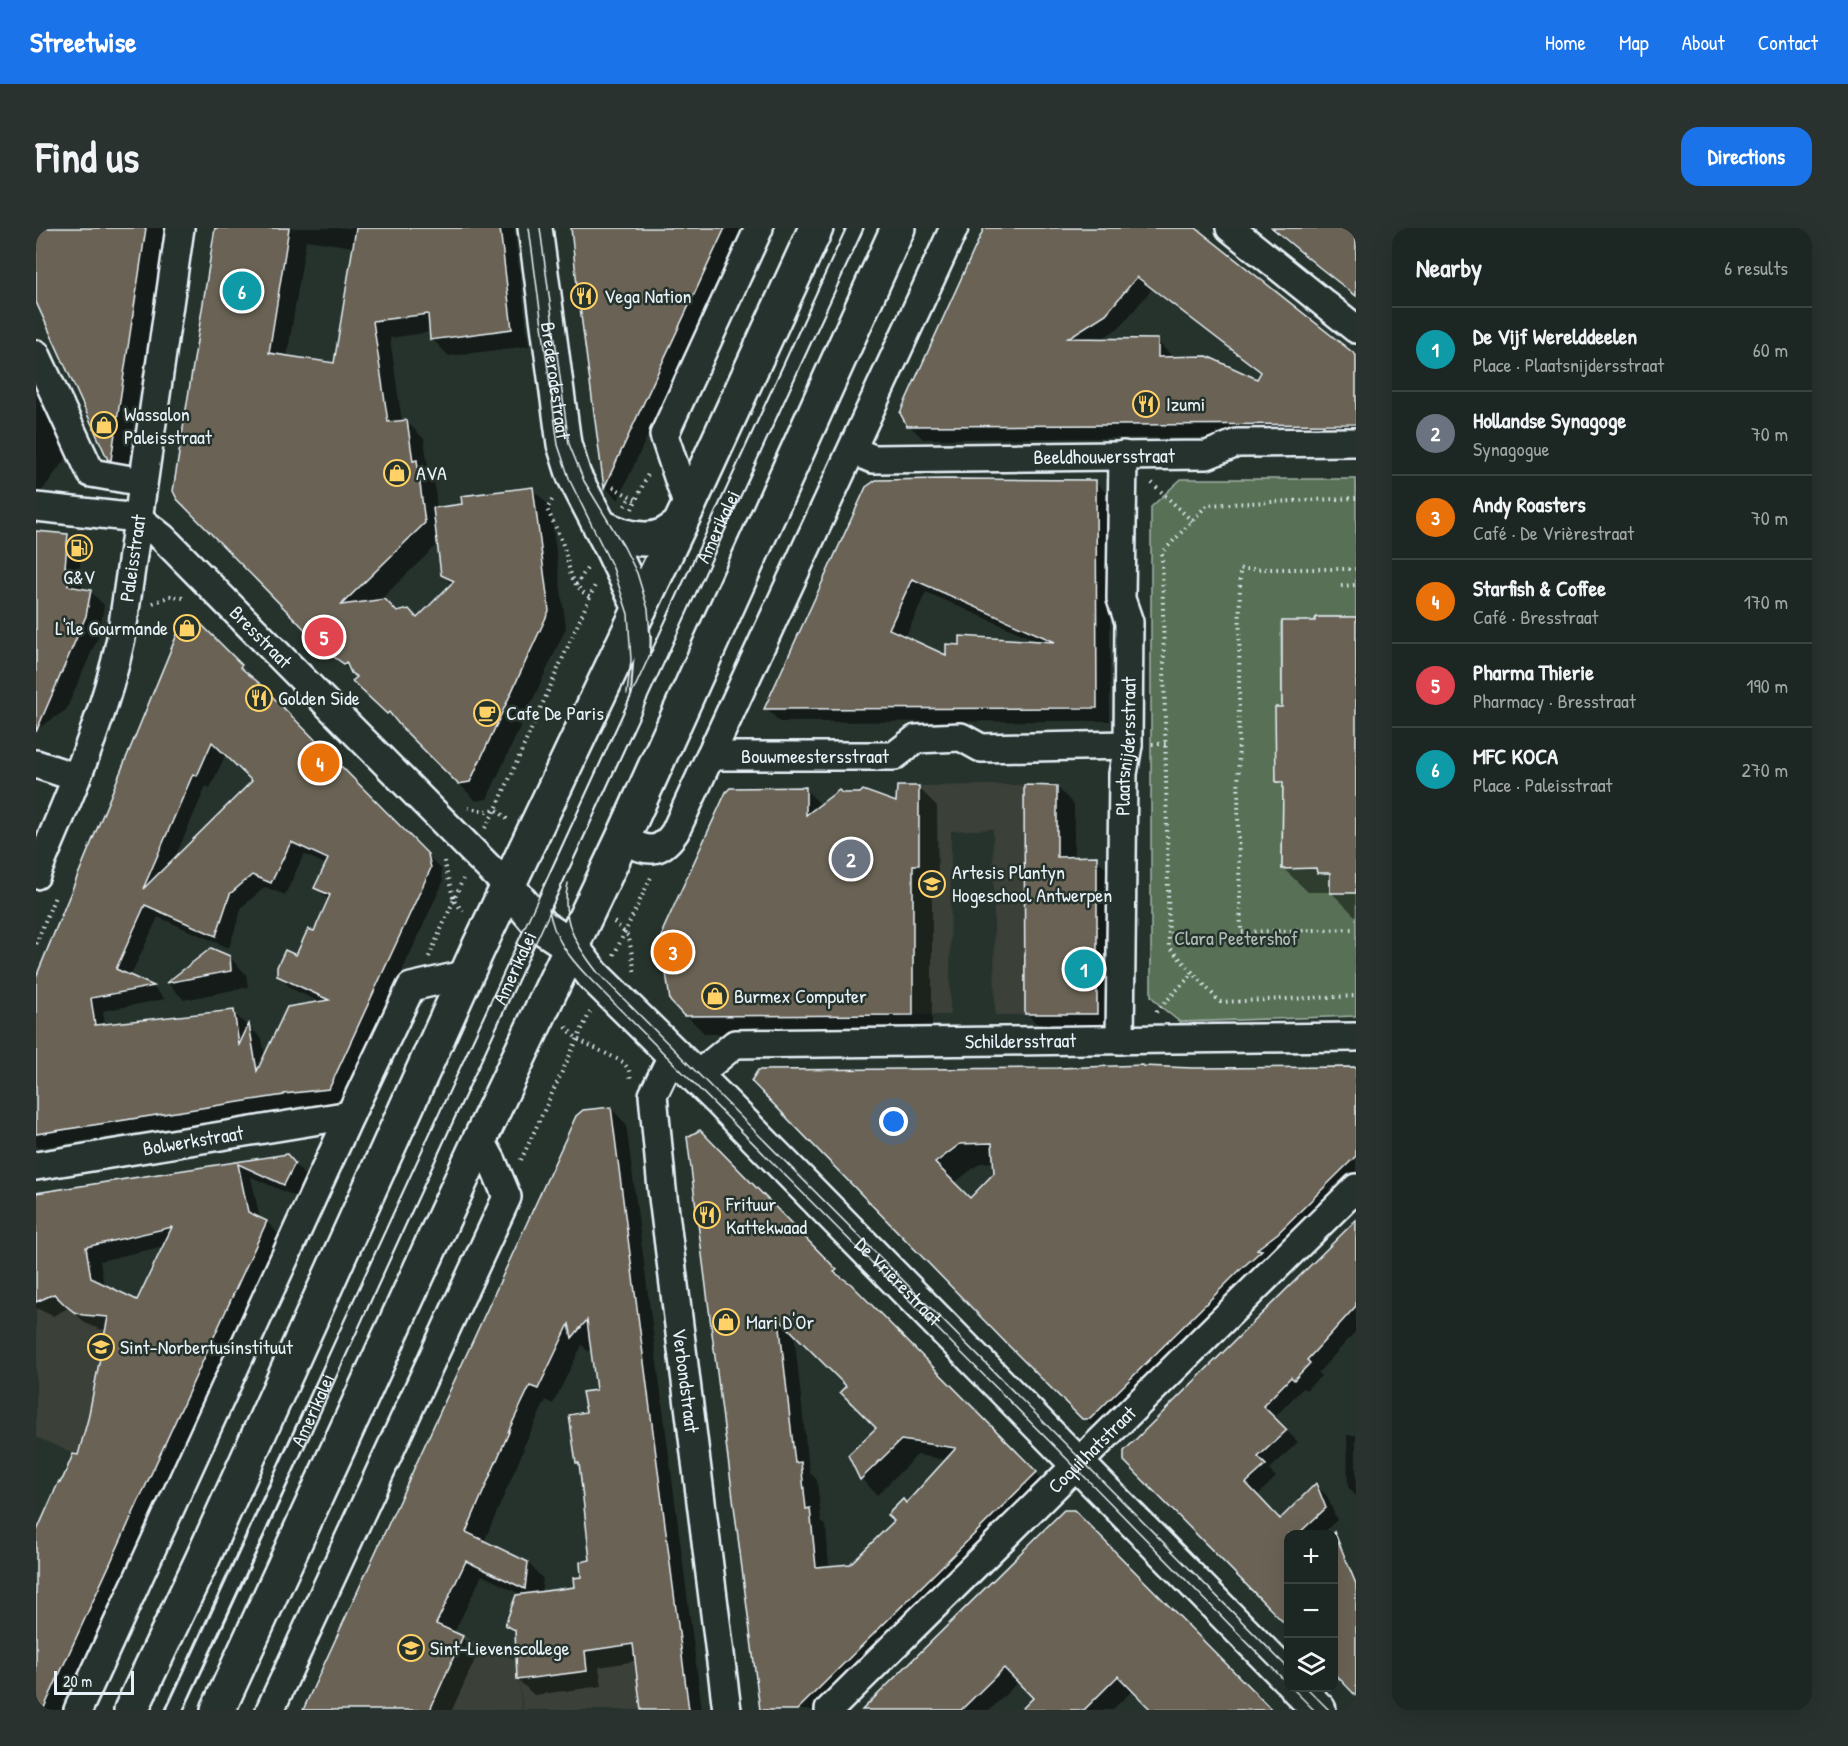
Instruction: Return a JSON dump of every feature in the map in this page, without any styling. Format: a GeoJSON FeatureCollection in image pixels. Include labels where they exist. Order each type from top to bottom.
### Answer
{"type":"FeatureCollection","features":[{"type":"Feature","properties":{"kind":"main road","name":"Brederodestraat"},"geometry":{"type":"LineString","coordinates":[[534,228],[561,428],[570,465],[640,608]]}},
{"type":"Feature","properties":{"kind":"main road","name":"Amerikalei"},"geometry":{"type":"LineString","coordinates":[[131,1710],[202,1560],[468,974],[816,228]]}},
{"type":"Feature","properties":{"kind":"main road","name":"Amerikalei"},"geometry":{"type":"LineString","coordinates":[[218,1710],[480,1139],[622,840],[898,228]]}},
{"type":"Feature","properties":{"kind":"main road"},"geometry":{"type":"LineString","coordinates":[[600,526],[614,533],[646,539],[662,536],[683,516]]}},
{"type":"Feature","properties":{"kind":"main road","name":"De Vrièrestraat"},"geometry":{"type":"LineString","coordinates":[[509,888],[536,921],[571,946],[593,975],[1079,1463],[1284,1674]]}},
{"type":"Feature","properties":{"kind":"main road"},"geometry":{"type":"LineString","coordinates":[[1301,1692],[1319,1710]]}},
{"type":"Feature","properties":{"kind":"street","name":"Paleisstraat"},"geometry":{"type":"LineString","coordinates":[[36,875],[101,714],[114,673],[121,639],[180,228]]}},
{"type":"Feature","properties":{"kind":"street","name":"Amerikalei"},"geometry":{"type":"LineString","coordinates":[[683,516],[664,435],[759,228]]}},
{"type":"Feature","properties":{"kind":"street"},"geometry":{"type":"LineString","coordinates":[[622,840],[647,850],[666,844],[675,832],[954,228]]}},
{"type":"Feature","properties":{"kind":"street"},"geometry":{"type":"LineString","coordinates":[[1230,228],[1356,329]]}},
{"type":"Feature","properties":{"kind":"street"},"geometry":{"type":"LineString","coordinates":[[36,354],[91,473],[143,482]]}},
{"type":"Feature","properties":{"kind":"street","name":"Beeldhouwersstraat"},"geometry":{"type":"LineString","coordinates":[[852,450],[873,459],[1208,455],[1238,443],[1356,442]]}},
{"type":"Feature","properties":{"kind":"street","name":"Plaatsnijdersstraat"},"geometry":{"type":"LineString","coordinates":[[1120,1040],[1123,774],[1128,745],[1130,622],[1121,599],[1123,455]]}},
{"type":"Feature","properties":{"kind":"street"},"geometry":{"type":"LineString","coordinates":[[36,507],[138,518]]}},
{"type":"Feature","properties":{"kind":"street","name":"Bresstraat"},"geometry":{"type":"LineString","coordinates":[[138,518],[163,538],[509,888]]}},
{"type":"Feature","properties":{"kind":"street","name":"Bouwmeestersstraat"},"geometry":{"type":"LineString","coordinates":[[710,756],[894,756],[916,739],[961,737],[981,748],[1128,745]]}},
{"type":"Feature","properties":{"kind":"street"},"geometry":{"type":"LineString","coordinates":[[36,764],[75,777]]}},
{"type":"Feature","properties":{"kind":"street","name":"Amerikalei"},"geometry":{"type":"LineString","coordinates":[[421,985],[468,974]]}},
{"type":"Feature","properties":{"kind":"street"},"geometry":{"type":"LineString","coordinates":[[78,1710],[350,1115],[411,987],[421,985]]}},
{"type":"Feature","properties":{"kind":"street","name":"Schildersstraat"},"geometry":{"type":"LineString","coordinates":[[684,1065],[735,1044],[1356,1037]]}},
{"type":"Feature","properties":{"kind":"street","name":"Verbondstraat"},"geometry":{"type":"LineString","coordinates":[[684,1065],[653,1095],[663,1200],[727,1710]]}},
{"type":"Feature","properties":{"kind":"street","name":"Bolwerkstraat"},"geometry":{"type":"LineString","coordinates":[[36,1166],[350,1115]]}},
{"type":"Feature","properties":{"kind":"street"},"geometry":{"type":"LineString","coordinates":[[270,1710],[507,1197],[480,1139]]}},
{"type":"Feature","properties":{"kind":"street","name":"Coquilhatstraat"},"geometry":{"type":"LineString","coordinates":[[829,1710],[1356,1188]]}},
{"type":"Feature","properties":{"kind":"lane","name":"Amerikalei"},"geometry":{"type":"LineString","coordinates":[[175,1710],[244,1564],[401,1214],[638,704],[855,228]]}},
{"type":"Feature","properties":{"kind":"lane","name":"Brederodestraat"},"geometry":{"type":"LineString","coordinates":[[638,704],[642,637],[640,608]]}},
{"type":"Feature","properties":{"kind":"path"},"geometry":{"type":"LineString","coordinates":[[421,985],[424,969],[589,597],[570,576],[564,549],[547,509],[570,465]]}},
{"type":"Feature","properties":{"kind":"path"},"geometry":{"type":"LineString","coordinates":[[1164,495],[1192,521]]}},
{"type":"Feature","properties":{"kind":"path"},"geometry":{"type":"LineString","coordinates":[[1356,498],[1207,505],[1162,553],[1169,946],[1220,1002],[1356,996]]}},
{"type":"Feature","properties":{"kind":"path"},"geometry":{"type":"LineString","coordinates":[[1356,569],[1240,569],[1238,832],[1241,932],[1356,929]]}},
{"type":"Feature","properties":{"kind":"path"},"geometry":{"type":"LineString","coordinates":[[1341,586],[1356,585]]}},
{"type":"Feature","properties":{"kind":"path"},"geometry":{"type":"LineString","coordinates":[[149,607],[171,596],[187,601]]}},
{"type":"Feature","properties":{"kind":"path"},"geometry":{"type":"LineString","coordinates":[[463,804],[469,809],[487,811],[496,809]]}},
{"type":"Feature","properties":{"kind":"path"},"geometry":{"type":"LineString","coordinates":[[496,809],[531,841]]}},
{"type":"Feature","properties":{"kind":"path"},"geometry":{"type":"LineString","coordinates":[[593,902],[625,933],[657,863],[659,848]]}},
{"type":"Feature","properties":{"kind":"path"},"geometry":{"type":"LineString","coordinates":[[443,857],[454,901]]}},
{"type":"Feature","properties":{"kind":"path"},"geometry":{"type":"LineString","coordinates":[[1161,1007],[1193,973]]}},
{"type":"Feature","properties":{"kind":"path"},"geometry":{"type":"LineString","coordinates":[[502,1185],[513,1176],[577,1039],[623,1062],[629,1070]]}},
{"type":"Feature","properties":{"kind":"shaded area","name":"Artesis Plantyn Hogeschool Antwerpen"},"geometry":{"type":"Polygon","coordinates":[[[1024,785],[1025,1015],[995,1015],[993,829],[951,831],[950,1015],[913,1015],[913,865],[919,865],[919,786],[1024,785]]]}},
{"type":"Feature","properties":{"kind":"shaded area","name":"Sint-Norbertusinstituut"},"geometry":{"type":"Polygon","coordinates":[[[36,1233],[41,1290],[201,1363],[147,1485],[36,1437],[36,1233]]]}},
{"type":"Feature","properties":{"kind":"shaded area"},"geometry":{"type":"Polygon","coordinates":[[[358,1589],[516,1660],[516,1645],[678,1623],[689,1710],[523,1710],[517,1669],[522,1710],[303,1710],[358,1589]]]}},
{"type":"Feature","properties":{"kind":"green space","name":"Clara Peetershof"},"geometry":{"type":"Polygon","coordinates":[[[1181,479],[1356,479],[1356,617],[1316,617],[1315,621],[1281,623],[1282,707],[1276,782],[1283,782],[1282,869],[1316,868],[1317,873],[1330,873],[1330,893],[1356,892],[1356,1016],[1180,1022],[1151,996],[1151,507],[1181,479]]]}},
{"type":"Feature","properties":{"kind":"building"},"geometry":{"type":"Polygon","coordinates":[[[36,228],[146,228],[111,460],[108,460],[36,302],[36,228]]]}},
{"type":"Feature","properties":{"kind":"building"},"geometry":{"type":"Polygon","coordinates":[[[215,228],[289,228],[269,353],[334,363],[356,228],[500,228],[512,329],[430,340],[428,314],[373,321],[388,422],[407,420],[413,461],[417,460],[425,523],[341,605],[385,599],[397,612],[409,609],[417,618],[454,581],[441,575],[433,508],[462,504],[461,496],[533,487],[549,611],[470,782],[458,784],[389,712],[387,714],[352,681],[357,677],[351,673],[346,662],[344,664],[327,652],[177,499],[173,491],[215,228]]]}},
{"type":"Feature","properties":{"kind":"building"},"geometry":{"type":"Polygon","coordinates":[[[571,228],[725,228],[604,488],[577,285],[571,228]]]}},
{"type":"Feature","properties":{"kind":"building"},"geometry":{"type":"Polygon","coordinates":[[[984,228],[1196,228],[1356,355],[1356,424],[907,426],[900,413],[984,228]],[[1137,277],[1106,314],[1068,338],[1158,339],[1158,357],[1207,356],[1257,379],[1261,372],[1137,277]]]}},
{"type":"Feature","properties":{"kind":"building"},"geometry":{"type":"Polygon","coordinates":[[[1272,228],[1356,228],[1356,296],[1319,267],[1272,228]]]}},
{"type":"Feature","properties":{"kind":"building"},"geometry":{"type":"Polygon","coordinates":[[[876,480],[1096,480],[1097,708],[764,709],[866,487],[876,480]],[[912,579],[889,629],[946,655],[946,644],[960,645],[960,636],[1055,642],[912,579]]]}},
{"type":"Feature","properties":{"kind":"building"},"geometry":{"type":"Polygon","coordinates":[[[36,531],[68,534],[65,567],[69,568],[68,586],[91,590],[86,616],[36,732],[36,531]]]}},
{"type":"Feature","properties":{"kind":"building"},"geometry":{"type":"Polygon","coordinates":[[[1316,617],[1356,617],[1356,893],[1330,893],[1330,873],[1317,873],[1316,868],[1282,869],[1283,782],[1276,782],[1275,707],[1282,707],[1282,621],[1315,621],[1316,617]]]}},
{"type":"Feature","properties":{"kind":"building"},"geometry":{"type":"Polygon","coordinates":[[[195,618],[242,665],[240,667],[258,682],[428,854],[431,868],[329,1089],[284,1094],[36,1134],[36,977],[183,620],[195,618]],[[212,742],[197,776],[193,774],[143,889],[252,781],[212,742]],[[291,842],[271,883],[252,875],[230,894],[216,936],[145,905],[116,969],[154,986],[91,998],[95,1025],[234,1010],[239,1045],[249,1024],[257,1071],[287,1007],[329,1000],[277,976],[277,967],[285,950],[296,955],[308,929],[314,931],[330,895],[314,888],[328,859],[291,842]]]}},
{"type":"Feature","properties":{"kind":"building"},"geometry":{"type":"Polygon","coordinates":[[[1024,785],[1057,786],[1057,857],[1097,856],[1097,1014],[1025,1014],[1024,785]]]}},
{"type":"Feature","properties":{"kind":"building"},"geometry":{"type":"Polygon","coordinates":[[[897,786],[919,786],[919,865],[913,865],[913,1015],[684,1016],[670,1001],[662,943],[663,930],[726,792],[730,788],[806,787],[806,815],[839,790],[842,793],[860,793],[863,790],[896,802],[897,786]]]}},
{"type":"Feature","properties":{"kind":"building"},"geometry":{"type":"Polygon","coordinates":[[[211,948],[230,956],[231,971],[166,983],[211,948]]]}},
{"type":"Feature","properties":{"kind":"building"},"geometry":{"type":"Polygon","coordinates":[[[1143,1065],[1193,1068],[1356,1067],[1356,1156],[1278,1233],[1257,1249],[1262,1250],[1090,1419],[1082,1419],[751,1081],[758,1070],[1057,1068],[1143,1065]],[[992,1143],[960,1144],[935,1163],[970,1198],[994,1173],[992,1143]]]}},
{"type":"Feature","properties":{"kind":"building"},"geometry":{"type":"Polygon","coordinates":[[[611,1107],[689,1710],[641,1710],[633,1644],[585,1651],[587,1671],[517,1680],[515,1630],[505,1625],[516,1595],[574,1587],[573,1578],[581,1577],[580,1562],[590,1560],[579,1463],[576,1463],[569,1415],[586,1412],[582,1392],[596,1390],[587,1320],[572,1338],[569,1324],[538,1389],[530,1386],[466,1532],[528,1562],[525,1589],[466,1561],[436,1624],[463,1636],[430,1710],[303,1710],[576,1116],[583,1110],[611,1107]]]}},
{"type":"Feature","properties":{"kind":"building"},"geometry":{"type":"Polygon","coordinates":[[[700,1130],[837,1270],[834,1272],[851,1284],[1037,1472],[797,1710],[760,1710],[687,1137],[700,1130]],[[779,1319],[795,1463],[801,1462],[806,1509],[810,1508],[816,1567],[850,1564],[894,1521],[887,1515],[903,1499],[906,1503],[956,1448],[901,1440],[860,1480],[848,1455],[876,1428],[840,1392],[846,1386],[779,1319]]]}},
{"type":"Feature","properties":{"kind":"building"},"geometry":{"type":"Polygon","coordinates":[[[287,1154],[295,1163],[284,1185],[238,1164],[248,1212],[267,1221],[43,1710],[36,1710],[36,1533],[73,1454],[78,1455],[88,1419],[108,1317],[74,1312],[54,1294],[36,1302],[36,1193],[287,1154]],[[172,1227],[86,1247],[91,1278],[137,1300],[172,1227]]]}},
{"type":"Feature","properties":{"kind":"building"},"geometry":{"type":"Polygon","coordinates":[[[1356,1220],[1356,1306],[1307,1360],[1310,1363],[1294,1380],[1291,1377],[1263,1406],[1287,1430],[1258,1457],[1266,1465],[1246,1483],[1280,1519],[1316,1483],[1326,1508],[1302,1530],[1284,1530],[1284,1623],[1124,1461],[1124,1451],[1356,1220]]]}},
{"type":"Feature","properties":{"kind":"building"},"geometry":{"type":"Polygon","coordinates":[[[1064,1510],[1074,1510],[1272,1710],[1151,1710],[1118,1676],[1084,1710],[1021,1710],[1033,1698],[1004,1668],[961,1710],[862,1710],[1064,1510]]]}},
{"type":"Feature","properties":{"kind":"building"},"geometry":{"type":"Polygon","coordinates":[[[1338,1541],[1356,1584],[1356,1696],[1338,1677],[1338,1541]]]}},
{"type":"Feature","properties":{"kind":"tram line"},"geometry":{"type":"LineString","coordinates":[[529,228],[558,445],[570,481],[613,568],[628,614],[631,660],[627,694]]}},
{"type":"Feature","properties":{"kind":"tram line"},"geometry":{"type":"LineString","coordinates":[[540,228],[569,444],[584,481],[637,573],[648,609],[651,649]]}},
{"type":"Feature","properties":{"kind":"tram line"},"geometry":{"type":"LineString","coordinates":[[165,1710],[846,228]]}},
{"type":"Feature","properties":{"kind":"tram line"},"geometry":{"type":"LineString","coordinates":[[183,1710],[864,228]]}},
{"type":"Feature","properties":{"kind":"tram line"},"geometry":{"type":"LineString","coordinates":[[568,883],[566,896],[568,920],[577,942],[598,973],[1284,1664]]}},
{"type":"Feature","properties":{"kind":"tram line"},"geometry":{"type":"LineString","coordinates":[[549,909],[558,938],[574,962],[588,977],[1284,1680]]}},
{"type":"Feature","properties":{"kind":"tram line"},"geometry":{"type":"LineString","coordinates":[[1296,1692],[1314,1710]]}},
{"type":"Feature","properties":{"kind":"tram line"},"geometry":{"type":"LineString","coordinates":[[1311,1692],[1329,1710]]}},
{"type":"Feature","properties":{"kind":"place","name":"MFC KOCA"},"geometry":{"type":"Point","coordinates":[242,291]}},
{"type":"Feature","properties":{"kind":"place","name":"Vega Nation"},"geometry":{"type":"Point","coordinates":[584,296]}},
{"type":"Feature","properties":{"kind":"place","name":"Izumi"},"geometry":{"type":"Point","coordinates":[1146,404]}},
{"type":"Feature","properties":{"kind":"place","name":"Wassalon Paleisstraat"},"geometry":{"type":"Point","coordinates":[104,425]}},
{"type":"Feature","properties":{"kind":"place","name":"AVA"},"geometry":{"type":"Point","coordinates":[397,473]}},
{"type":"Feature","properties":{"kind":"place","name":"G&V"},"geometry":{"type":"Point","coordinates":[79,548]}},
{"type":"Feature","properties":{"kind":"place","name":"L'île Gourmande"},"geometry":{"type":"Point","coordinates":[187,628]}},
{"type":"Feature","properties":{"kind":"place","name":"Pharma Thierie"},"geometry":{"type":"Point","coordinates":[324,637]}},
{"type":"Feature","properties":{"kind":"place","name":"Golden Side"},"geometry":{"type":"Point","coordinates":[259,698]}},
{"type":"Feature","properties":{"kind":"place","name":"Cafe De Paris"},"geometry":{"type":"Point","coordinates":[487,713]}},
{"type":"Feature","properties":{"kind":"place","name":"Starfish & Coffee"},"geometry":{"type":"Point","coordinates":[320,763]}},
{"type":"Feature","properties":{"kind":"place","name":"Hollandse Synagoge"},"geometry":{"type":"Point","coordinates":[851,859]}},
{"type":"Feature","properties":{"kind":"place","name":"Artesis Plantyn Hogeschool Antwerpen"},"geometry":{"type":"Point","coordinates":[932,884]}},
{"type":"Feature","properties":{"kind":"place","name":"Andy Roasters"},"geometry":{"type":"Point","coordinates":[673,952]}},
{"type":"Feature","properties":{"kind":"place","name":"De Vijf Werelddeelen"},"geometry":{"type":"Point","coordinates":[1084,969]}},
{"type":"Feature","properties":{"kind":"place","name":"Burmex Computer"},"geometry":{"type":"Point","coordinates":[715,996]}},
{"type":"Feature","properties":{"kind":"place","name":"Frituur Kattekwaad"},"geometry":{"type":"Point","coordinates":[707,1215]}},
{"type":"Feature","properties":{"kind":"place","name":"Mari D'Or"},"geometry":{"type":"Point","coordinates":[726,1322]}},
{"type":"Feature","properties":{"kind":"place","name":"Sint-Norbertusinstituut"},"geometry":{"type":"Point","coordinates":[101,1347]}},
{"type":"Feature","properties":{"kind":"place","name":"Sint-Lievenscollege"},"geometry":{"type":"Point","coordinates":[411,1648]}}]}
